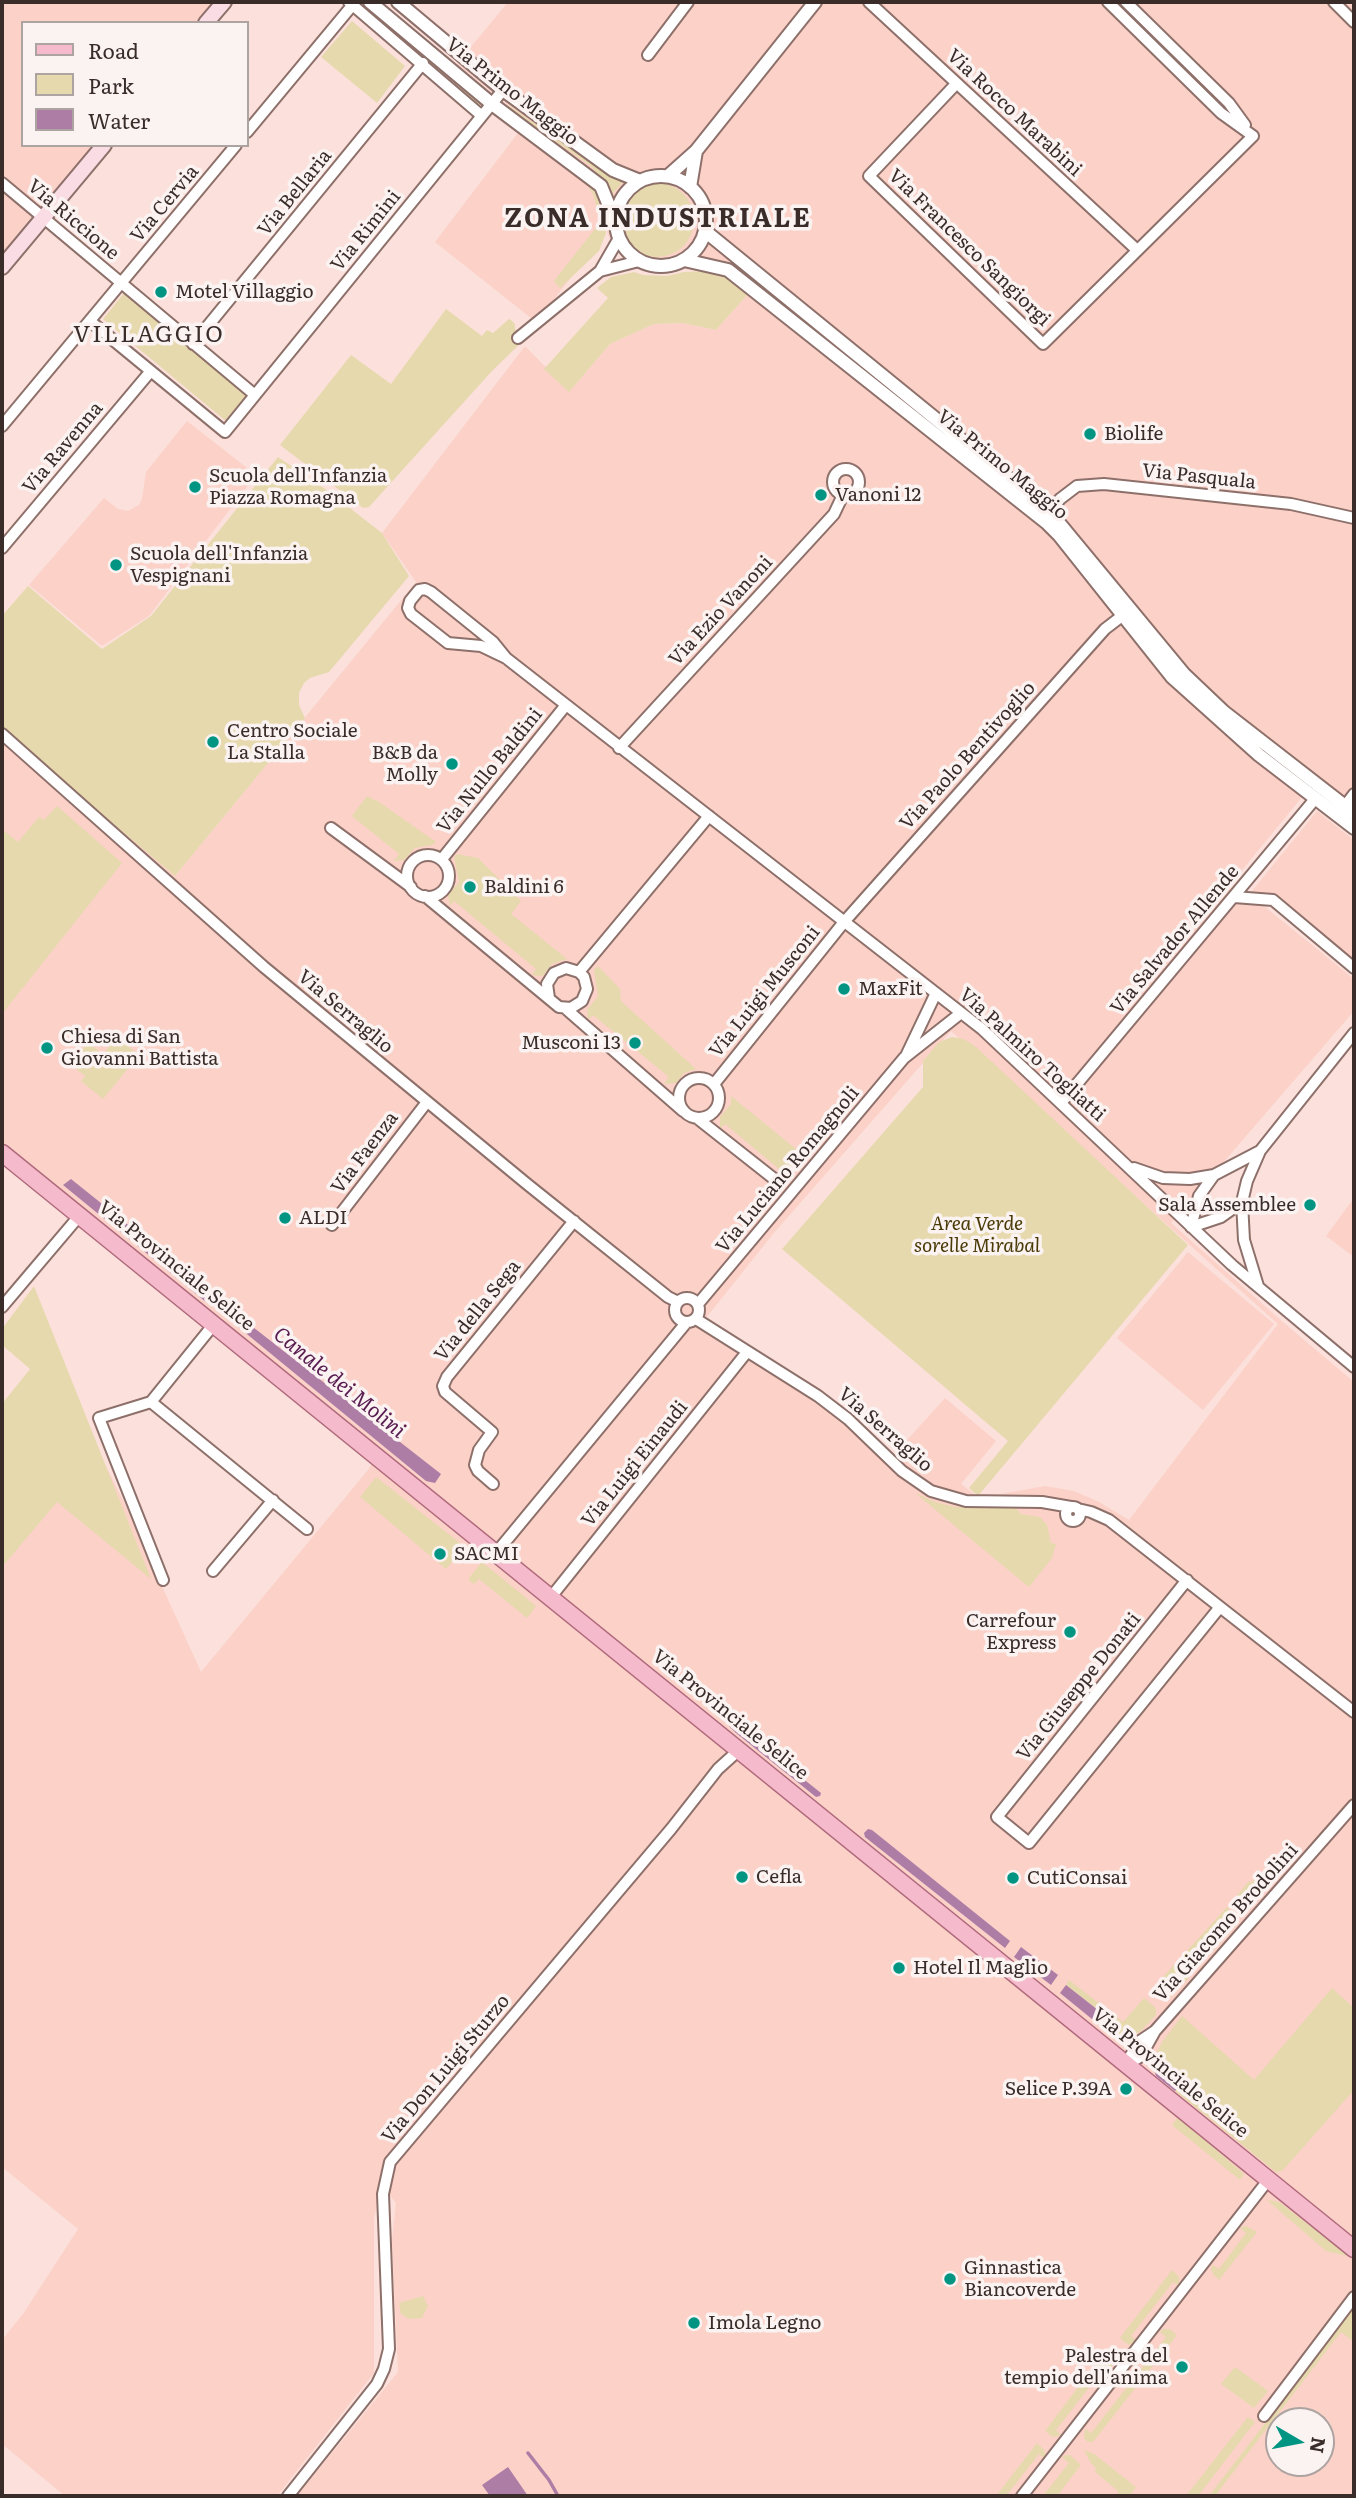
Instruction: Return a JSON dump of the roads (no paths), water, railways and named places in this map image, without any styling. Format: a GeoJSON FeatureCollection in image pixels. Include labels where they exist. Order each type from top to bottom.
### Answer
{"type":"FeatureCollection","features":[{"type":"Feature","properties":{"kind":"main road"},"geometry":{"type":"LineString","coordinates":[[208,21],[224,2]]}},
{"type":"Feature","properties":{"kind":"main road"},"geometry":{"type":"LineString","coordinates":[[2,267],[102,147]]}},
{"type":"Feature","properties":{"kind":"main road","name":"Via Provinciale Selice"},"geometry":{"type":"LineString","coordinates":[[2,1153],[739,1750],[1128,2058],[1142,2076],[1354,2249]]}},
{"type":"Feature","properties":{"kind":"street","name":"Via Primo Maggio"},"geometry":{"type":"LineString","coordinates":[[370,2],[492,104],[601,186],[619,238],[627,251],[639,261],[662,266],[684,260],[728,270],[1047,523],[1181,686],[1219,721],[1354,828]]}},
{"type":"Feature","properties":{"kind":"street","name":"Via Primo Maggio"},"geometry":{"type":"LineString","coordinates":[[398,2],[503,90],[613,170],[640,181]]}},
{"type":"Feature","properties":{"kind":"street"},"geometry":{"type":"LineString","coordinates":[[648,55],[688,2]]}},
{"type":"Feature","properties":{"kind":"street"},"geometry":{"type":"LineString","coordinates":[[668,176],[696,151],[815,2]]}},
{"type":"Feature","properties":{"kind":"street","name":"Via Rocco Marabini"},"geometry":{"type":"LineString","coordinates":[[869,2],[1137,250]]}},
{"type":"Feature","properties":{"kind":"street"},"geometry":{"type":"LineString","coordinates":[[1108,2],[1221,113],[1253,136]]}},
{"type":"Feature","properties":{"kind":"street"},"geometry":{"type":"LineString","coordinates":[[1126,2],[1229,103],[1253,136]]}},
{"type":"Feature","properties":{"kind":"street"},"geometry":{"type":"LineString","coordinates":[[1334,2],[1354,22]]}},
{"type":"Feature","properties":{"kind":"street","name":"Via Primo Maggio"},"geometry":{"type":"LineString","coordinates":[[352,3],[482,116]]}},
{"type":"Feature","properties":{"kind":"street"},"geometry":{"type":"LineString","coordinates":[[248,131],[352,3]]}},
{"type":"Feature","properties":{"kind":"street","name":"Via Bellaria"},"geometry":{"type":"LineString","coordinates":[[194,344],[423,63]]}},
{"type":"Feature","properties":{"kind":"street","name":"Via Francesco Sangiorgi"},"geometry":{"type":"LineString","coordinates":[[956,84],[869,176],[1043,344],[1253,136]]}},
{"type":"Feature","properties":{"kind":"street","name":"Via Rimini"},"geometry":{"type":"LineString","coordinates":[[150,372],[225,432],[503,90]]}},
{"type":"Feature","properties":{"kind":"street","name":"Via Cervia"},"geometry":{"type":"LineString","coordinates":[[2,426],[234,147]]}},
{"type":"Feature","properties":{"kind":"street"},"geometry":{"type":"LineString","coordinates":[[690,187],[696,151]]}},
{"type":"Feature","properties":{"kind":"street"},"geometry":{"type":"LineString","coordinates":[[616,223],[622,198],[640,181],[668,176],[690,187],[704,207],[705,231],[694,253],[684,260]]}},
{"type":"Feature","properties":{"kind":"street","name":"Via Riccione"},"geometry":{"type":"LineString","coordinates":[[2,183],[256,395]]}},
{"type":"Feature","properties":{"kind":"street","name":"Via Primo Maggio"},"geometry":{"type":"LineString","coordinates":[[705,231],[1050,512],[1184,674],[1224,712],[1350,810]]}},
{"type":"Feature","properties":{"kind":"street"},"geometry":{"type":"LineString","coordinates":[[518,338],[600,271],[619,238]]}},
{"type":"Feature","properties":{"kind":"street"},"geometry":{"type":"LineString","coordinates":[[600,271],[639,261]]}},
{"type":"Feature","properties":{"kind":"street"},"geometry":{"type":"LineString","coordinates":[[90,321],[150,372]]}},
{"type":"Feature","properties":{"kind":"street","name":"Via Ravenna"},"geometry":{"type":"LineString","coordinates":[[2,548],[150,372]]}},
{"type":"Feature","properties":{"kind":"street","name":"Via Pasquala"},"geometry":{"type":"LineString","coordinates":[[1050,512],[1060,499],[1077,486],[1104,484],[1292,504],[1354,518]]}},
{"type":"Feature","properties":{"kind":"street","name":"Via Ezio Vanoni"},"geometry":{"type":"LineString","coordinates":[[619,748],[834,514],[843,495]]}},
{"type":"Feature","properties":{"kind":"street","name":"Via Palmiro Togliatti"},"geometry":{"type":"LineString","coordinates":[[506,658],[493,642],[431,592],[419,590],[410,601],[408,608],[411,614],[447,643],[481,646],[506,658],[982,1029],[1259,1289],[1354,1367]]}},
{"type":"Feature","properties":{"kind":"street","name":"Via Paolo Bentivoglio"},"geometry":{"type":"LineString","coordinates":[[844,922],[1105,629],[1122,616]]}},
{"type":"Feature","properties":{"kind":"street","name":"Via Nullo Baldini"},"geometry":{"type":"LineString","coordinates":[[442,859],[566,705]]}},
{"type":"Feature","properties":{"kind":"street","name":"Via Serraglio"},"geometry":{"type":"LineString","coordinates":[[2,734],[264,967],[427,1101],[668,1297],[678,1302],[689,1298],[698,1304]]}},
{"type":"Feature","properties":{"kind":"street"},"geometry":{"type":"LineString","coordinates":[[1350,810],[1354,794]]}},
{"type":"Feature","properties":{"kind":"street","name":"Via Salvador Allende"},"geometry":{"type":"LineString","coordinates":[[1061,1103],[1315,799]]}},
{"type":"Feature","properties":{"kind":"street"},"geometry":{"type":"LineString","coordinates":[[579,972],[709,816]]}},
{"type":"Feature","properties":{"kind":"street"},"geometry":{"type":"LineString","coordinates":[[331,828],[425,896],[553,1003],[565,1009],[683,1111],[697,1118],[773,1178]]}},
{"type":"Feature","properties":{"kind":"street","name":"Via Nullo Baldini"},"geometry":{"type":"LineString","coordinates":[[411,887],[408,875],[412,862],[429,855],[442,859],[449,871],[447,884],[438,894],[425,896]]}},
{"type":"Feature","properties":{"kind":"street"},"geometry":{"type":"LineString","coordinates":[[1234,897],[1273,900],[1354,968]]}},
{"type":"Feature","properties":{"kind":"street","name":"Via Luigi Musconi"},"geometry":{"type":"LineString","coordinates":[[714,1084],[844,922]]}},
{"type":"Feature","properties":{"kind":"street"},"geometry":{"type":"LineString","coordinates":[[549,998],[547,984],[554,973],[566,968],[579,972],[586,983],[586,996],[577,1006],[565,1009]]}},
{"type":"Feature","properties":{"kind":"street","name":"Via Luciano Romagnoli"},"geometry":{"type":"LineString","coordinates":[[904,1058],[936,993]]}},
{"type":"Feature","properties":{"kind":"street","name":"Via Luciano Romagnoli"},"geometry":{"type":"LineString","coordinates":[[698,1304],[904,1058],[961,1013]]}},
{"type":"Feature","properties":{"kind":"street"},"geometry":{"type":"LineString","coordinates":[[1259,1289],[1244,1240],[1242,1202],[1247,1181],[1259,1151],[1354,1033]]}},
{"type":"Feature","properties":{"kind":"street","name":"Via Luigi Musconi"},"geometry":{"type":"LineString","coordinates":[[683,1111],[678,1098],[682,1085],[694,1077],[708,1079],[714,1084],[719,1096],[715,1110],[704,1118],[697,1118]]}},
{"type":"Feature","properties":{"kind":"street","name":"Via Faenza"},"geometry":{"type":"LineString","coordinates":[[332,1225],[427,1101]]}},
{"type":"Feature","properties":{"kind":"street"},"geometry":{"type":"LineString","coordinates":[[1126,1165],[1163,1178],[1190,1179],[1214,1175],[1259,1151]]}},
{"type":"Feature","properties":{"kind":"street"},"geometry":{"type":"LineString","coordinates":[[1191,1227],[1199,1196],[1214,1175]]}},
{"type":"Feature","properties":{"kind":"street"},"geometry":{"type":"LineString","coordinates":[[1191,1227],[1221,1217],[1242,1202]]}},
{"type":"Feature","properties":{"kind":"street"},"geometry":{"type":"LineString","coordinates":[[2,1307],[80,1215]]}},
{"type":"Feature","properties":{"kind":"street","name":"Via della Sega"},"geometry":{"type":"LineString","coordinates":[[493,1484],[475,1465],[479,1450],[492,1432],[445,1392],[443,1386],[447,1377],[574,1221]]}},
{"type":"Feature","properties":{"kind":"street"},"geometry":{"type":"LineString","coordinates":[[678,1302],[675,1309],[677,1317],[691,1321]]}},
{"type":"Feature","properties":{"kind":"street"},"geometry":{"type":"LineString","coordinates":[[496,1553],[700,1313],[698,1304]]}},
{"type":"Feature","properties":{"kind":"street","name":"Via Serraglio"},"geometry":{"type":"LineString","coordinates":[[691,1321],[818,1396],[848,1419],[902,1471],[931,1491],[966,1501],[1057,1504],[1073,1512],[1104,1518],[1187,1580]]}},
{"type":"Feature","properties":{"kind":"street"},"geometry":{"type":"LineString","coordinates":[[163,1580],[99,1418],[151,1402],[214,1324]]}},
{"type":"Feature","properties":{"kind":"street","name":"Via Luigi Einaudi"},"geometry":{"type":"LineString","coordinates":[[551,1597],[747,1352]]}},
{"type":"Feature","properties":{"kind":"street"},"geometry":{"type":"LineString","coordinates":[[151,1402],[307,1529]]}},
{"type":"Feature","properties":{"kind":"street"},"geometry":{"type":"LineString","coordinates":[[214,1571],[274,1500]]}},
{"type":"Feature","properties":{"kind":"street"},"geometry":{"type":"LineString","coordinates":[[1187,1580],[1354,1712]]}},
{"type":"Feature","properties":{"kind":"street","name":"Via Giuseppe Donati"},"geometry":{"type":"LineString","coordinates":[[1187,1580],[998,1817],[1029,1843],[1220,1606]]}},
{"type":"Feature","properties":{"kind":"street","name":"Via Don Luigi Sturzo"},"geometry":{"type":"LineString","coordinates":[[288,2496],[377,2384],[384,2369],[388,2349],[383,2194],[390,2162],[671,1829],[718,1769],[739,1750]]}},
{"type":"Feature","properties":{"kind":"street","name":"Via Giacomo Brodolini"},"geometry":{"type":"LineString","coordinates":[[1128,2058],[1140,2040],[1154,2031],[1354,1805]]}},
{"type":"Feature","properties":{"kind":"street"},"geometry":{"type":"LineString","coordinates":[[1023,2496],[1269,2179]]}},
{"type":"Feature","properties":{"kind":"street"},"geometry":{"type":"LineString","coordinates":[[1264,2416],[1354,2297]]}},
{"type":"Feature","properties":{"kind":"water"},"geometry":{"type":"Polygon","coordinates":[[[71,1179],[213,1293],[206,1302],[63,1185],[71,1179]]]}},
{"type":"Feature","properties":{"kind":"water"},"geometry":{"type":"Polygon","coordinates":[[[226,1306],[441,1474],[435,1483],[426,1481],[220,1312],[226,1306]]]}},
{"type":"Feature","properties":{"kind":"water"},"geometry":{"type":"Polygon","coordinates":[[[732,1722],[821,1793],[820,1796],[816,1797],[736,1733],[729,1726],[732,1722]]]}},
{"type":"Feature","properties":{"kind":"water"},"geometry":{"type":"Polygon","coordinates":[[[868,1829],[1010,1941],[1005,1948],[865,1837],[864,1833],[868,1829]]]}},
{"type":"Feature","properties":{"kind":"water"},"geometry":{"type":"Polygon","coordinates":[[[1021,1947],[1058,1975],[1051,1985],[1014,1957],[1021,1947]]]}},
{"type":"Feature","properties":{"kind":"water"},"geometry":{"type":"Polygon","coordinates":[[[1066,1985],[1121,2028],[1114,2037],[1060,1993],[1066,1985]]]}},
{"type":"Feature","properties":{"kind":"water"},"geometry":{"type":"Polygon","coordinates":[[[1156,2054],[1187,2080],[1175,2091],[1156,2076],[1153,2067],[1156,2054]]]}},
{"type":"Feature","properties":{"kind":"water"},"geometry":{"type":"Polygon","coordinates":[[[508,2467],[528,2496],[490,2496],[482,2485],[508,2467]]]}},
{"type":"Feature","properties":{"kind":"waterway"},"geometry":{"type":"LineString","coordinates":[[528,2453],[558,2496]]}},
{"type":"Feature","properties":{"kind":"place","name":"Motel Villaggio"},"geometry":{"type":"Point","coordinates":[161,292]}},
{"type":"Feature","properties":{"kind":"place","name":"Biolife"},"geometry":{"type":"Point","coordinates":[1090,434]}},
{"type":"Feature","properties":{"kind":"place","name":"Scuola dell'Infanzia Piazza Romagna"},"geometry":{"type":"Point","coordinates":[195,487]}},
{"type":"Feature","properties":{"kind":"place","name":"Vanoni 12"},"geometry":{"type":"Point","coordinates":[821,495]}},
{"type":"Feature","properties":{"kind":"place","name":"Scuola dell'Infanzia Vespignani"},"geometry":{"type":"Point","coordinates":[116,565]}},
{"type":"Feature","properties":{"kind":"place","name":"Centro Sociale La Stalla"},"geometry":{"type":"Point","coordinates":[213,742]}},
{"type":"Feature","properties":{"kind":"place","name":"B&B da Molly"},"geometry":{"type":"Point","coordinates":[452,764]}},
{"type":"Feature","properties":{"kind":"place","name":"Baldini 6"},"geometry":{"type":"Point","coordinates":[470,887]}},
{"type":"Feature","properties":{"kind":"place","name":"MaxFit"},"geometry":{"type":"Point","coordinates":[844,989]}},
{"type":"Feature","properties":{"kind":"place","name":"Musconi 13"},"geometry":{"type":"Point","coordinates":[635,1043]}},
{"type":"Feature","properties":{"kind":"place","name":"Chiesa di San Giovanni Battista"},"geometry":{"type":"Point","coordinates":[47,1048]}},
{"type":"Feature","properties":{"kind":"place","name":"Sala Assemblee"},"geometry":{"type":"Point","coordinates":[1310,1205]}},
{"type":"Feature","properties":{"kind":"place","name":"ALDI"},"geometry":{"type":"Point","coordinates":[285,1218]}},
{"type":"Feature","properties":{"kind":"place","name":"SACMI"},"geometry":{"type":"Point","coordinates":[440,1554]}},
{"type":"Feature","properties":{"kind":"place","name":"Carrefour Express"},"geometry":{"type":"Point","coordinates":[1070,1632]}},
{"type":"Feature","properties":{"kind":"place","name":"Cefla"},"geometry":{"type":"Point","coordinates":[742,1877]}},
{"type":"Feature","properties":{"kind":"place","name":"CutiConsai"},"geometry":{"type":"Point","coordinates":[1013,1878]}},
{"type":"Feature","properties":{"kind":"place","name":"Hotel Il Maglio"},"geometry":{"type":"Point","coordinates":[899,1968]}},
{"type":"Feature","properties":{"kind":"place","name":"Selice P.39A"},"geometry":{"type":"Point","coordinates":[1126,2089]}},
{"type":"Feature","properties":{"kind":"place","name":"Ginnastica Biancoverde"},"geometry":{"type":"Point","coordinates":[950,2279]}},
{"type":"Feature","properties":{"kind":"place","name":"Imola Legno"},"geometry":{"type":"Point","coordinates":[694,2323]}},
{"type":"Feature","properties":{"kind":"place","name":"Palestra del tempio dell'anima"},"geometry":{"type":"Point","coordinates":[1182,2367]}},
{"type":"Feature","properties":{"kind":"district","name":"ZONA INDUSTRIALE"},"geometry":{"type":"Point","coordinates":[658,219]}},
{"type":"Feature","properties":{"kind":"district","name":"VILLAGGIO"},"geometry":{"type":"Point","coordinates":[149,335]}},
{"type":"Feature","properties":{"kind":"park label","name":"Area Verde sorelle Mirabal"},"geometry":{"type":"Point","coordinates":[977,1235]}},
{"type":"Feature","properties":{"kind":"water label","name":"Canale dei Molini"},"geometry":{"type":"Point","coordinates":[339,1383]}}]}
